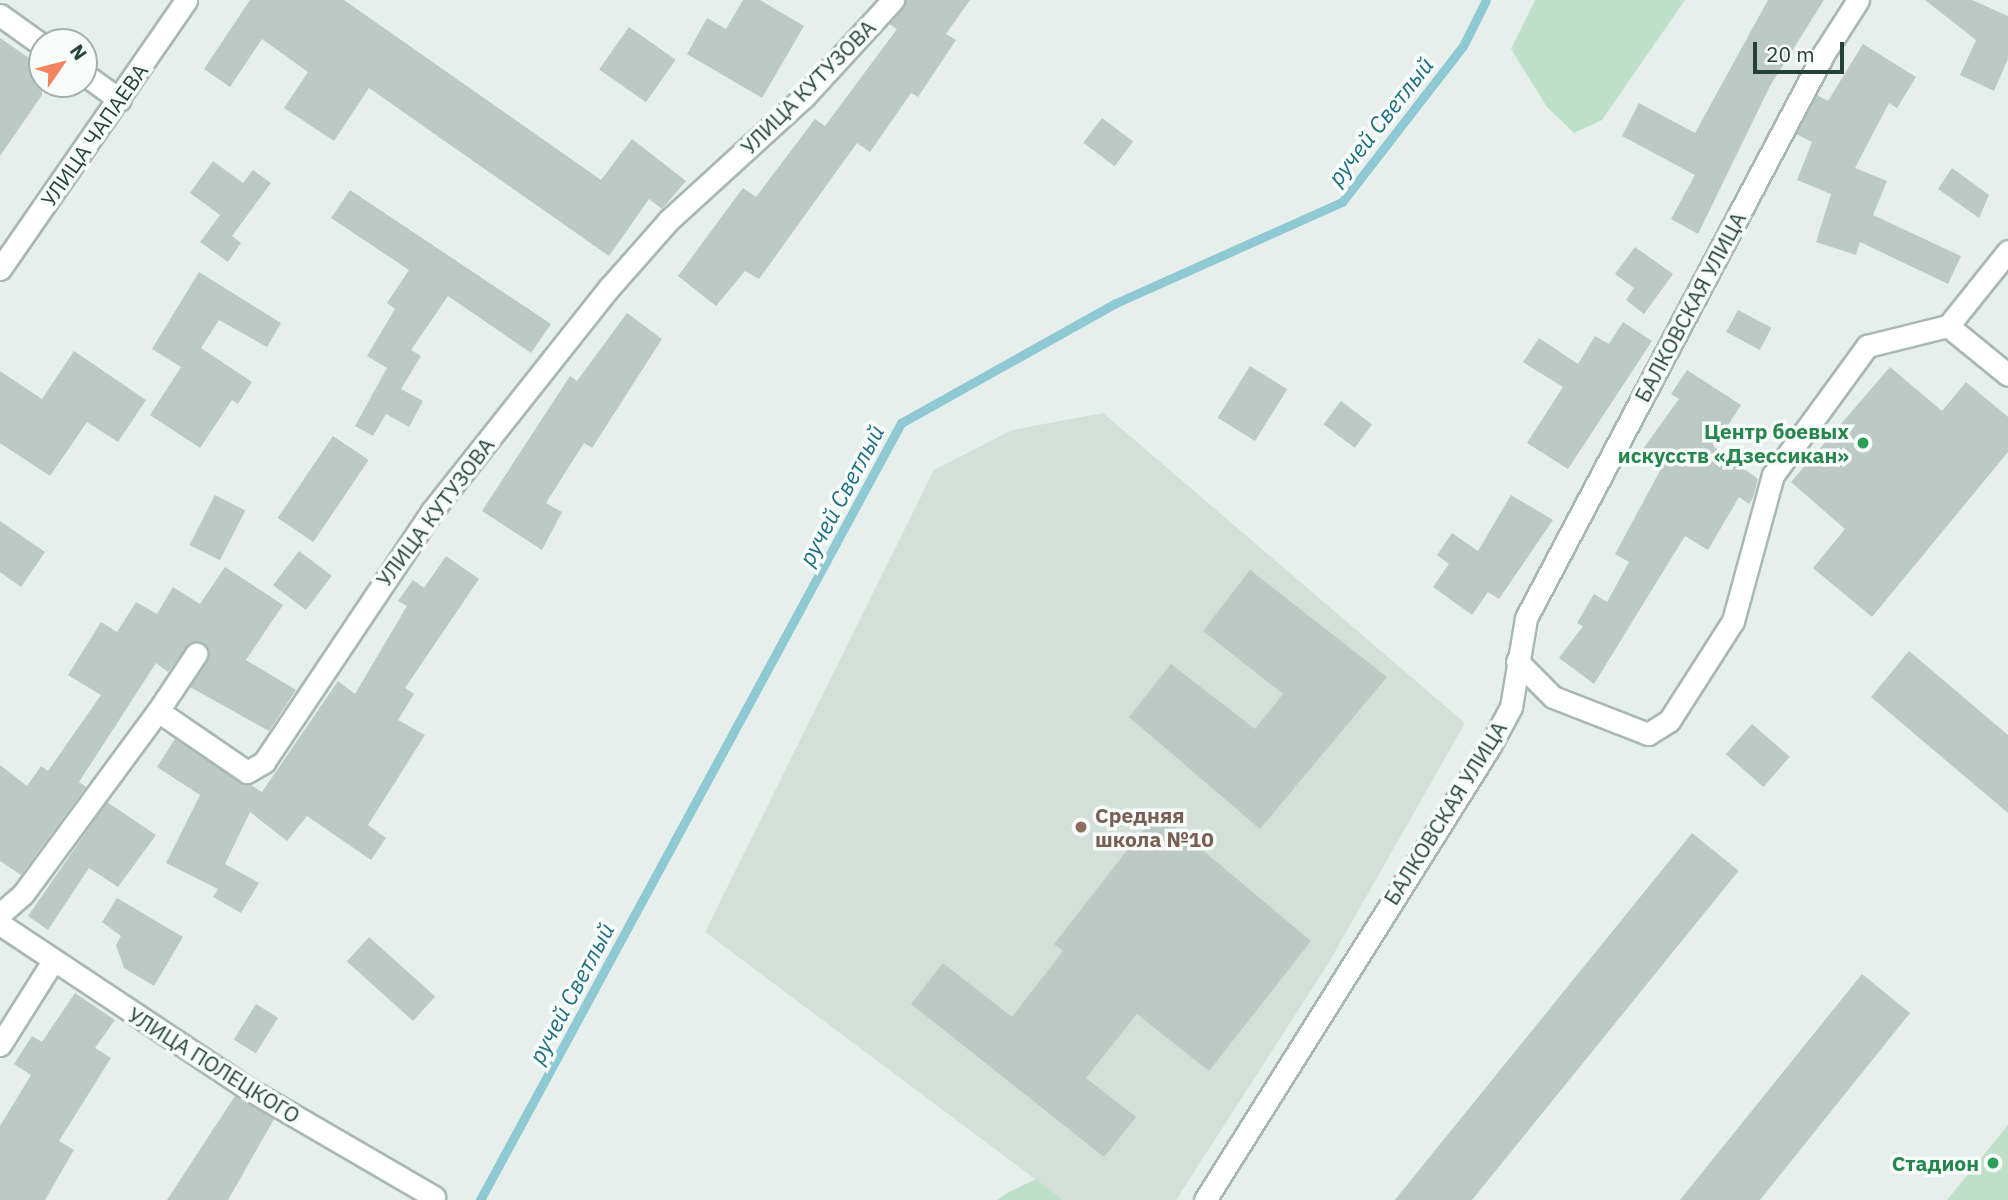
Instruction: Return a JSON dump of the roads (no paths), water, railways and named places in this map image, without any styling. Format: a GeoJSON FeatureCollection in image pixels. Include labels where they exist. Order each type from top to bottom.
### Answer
{"type":"FeatureCollection","features":[{"type":"Feature","properties":{"kind":"street","name":"УЛИЦА ЧАПАЕВА"},"geometry":{"type":"LineString","coordinates":[[0,269],[120,100],[186,0]]}},
{"type":"Feature","properties":{"kind":"street","name":"УЛИЦА КУТУЗОВА"},"geometry":{"type":"LineString","coordinates":[[159,711],[247,772],[264,762],[432,511],[609,288],[668,221],[804,97],[892,0]]}},
{"type":"Feature","properties":{"kind":"street","name":"БАЛКОВСКАЯ УЛИЦА"},"geometry":{"type":"LineString","coordinates":[[1205,1200],[1490,746],[1510,707],[1526,618],[1824,53],[1858,0]]}},
{"type":"Feature","properties":{"kind":"street"},"geometry":{"type":"LineString","coordinates":[[0,15],[28,34]]}},
{"type":"Feature","properties":{"kind":"street"},"geometry":{"type":"LineString","coordinates":[[98,84],[120,100]]}},
{"type":"Feature","properties":{"kind":"street"},"geometry":{"type":"LineString","coordinates":[[1517,661],[1553,696],[1648,734],[1669,721],[1733,621],[1773,475],[1867,346],[1948,326],[2008,251]]}},
{"type":"Feature","properties":{"kind":"street"},"geometry":{"type":"LineString","coordinates":[[1948,326],[2008,375]]}},
{"type":"Feature","properties":{"kind":"street"},"geometry":{"type":"LineString","coordinates":[[0,914],[23,894],[159,711],[196,654]]}},
{"type":"Feature","properties":{"kind":"street","name":"УЛИЦА ПОЛЕЦКОГО"},"geometry":{"type":"LineString","coordinates":[[0,924],[245,1087],[434,1197]]}},
{"type":"Feature","properties":{"kind":"street"},"geometry":{"type":"LineString","coordinates":[[0,1045],[53,961]]}},
{"type":"Feature","properties":{"kind":"waterway","name":"ручей Светлый"},"geometry":{"type":"LineString","coordinates":[[480,1200],[901,423],[1116,303],[1342,202],[1463,46],[1486,0]]}},
{"type":"Feature","properties":{"kind":"place","name":"Центр боевых искусств «Дзессикан»"},"geometry":{"type":"Point","coordinates":[1863,443]}},
{"type":"Feature","properties":{"kind":"place","name":"Средняя школа №10"},"geometry":{"type":"Point","coordinates":[1081,827]}},
{"type":"Feature","properties":{"kind":"place","name":"Стадион"},"geometry":{"type":"Point","coordinates":[1993,1163]}}]}
